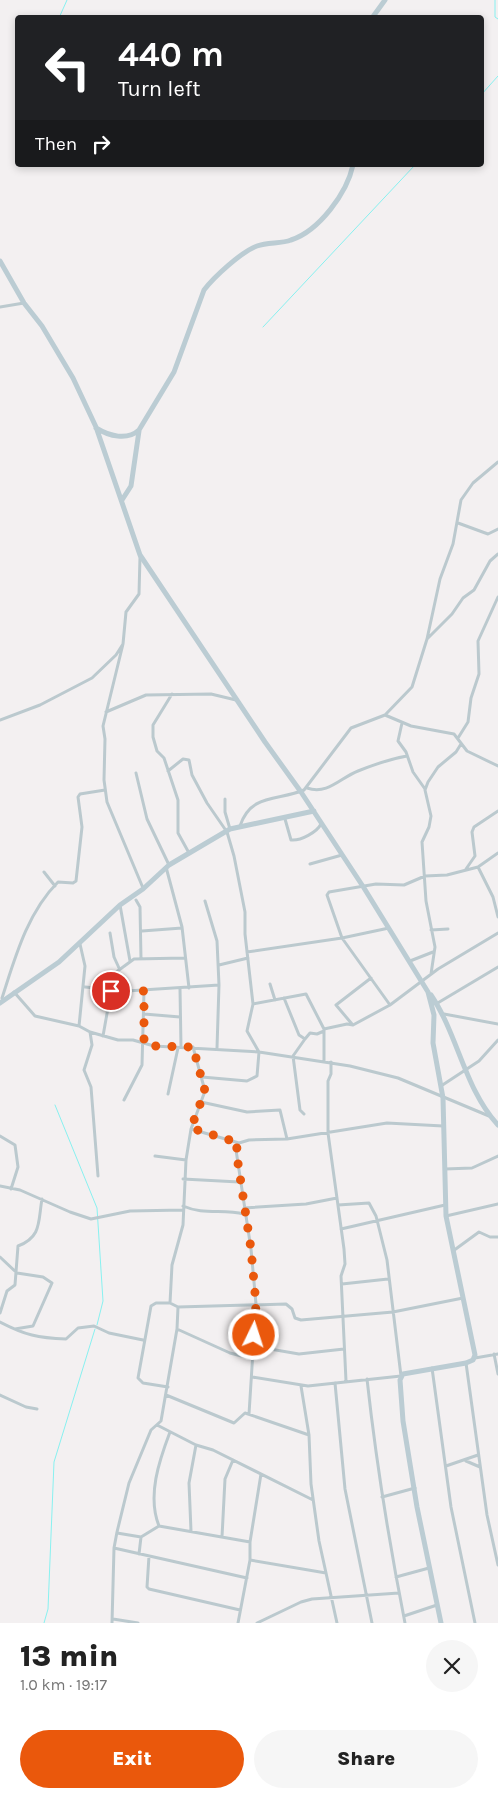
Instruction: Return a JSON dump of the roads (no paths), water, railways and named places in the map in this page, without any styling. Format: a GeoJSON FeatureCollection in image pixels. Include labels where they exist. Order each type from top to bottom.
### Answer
{"type":"FeatureCollection","features":[{"type":"Feature","properties":{"kind":"street"},"geometry":{"type":"LineString","coordinates":[[374,15],[385,0]]}},
{"type":"Feature","properties":{"kind":"street"},"geometry":{"type":"LineString","coordinates":[[96,427],[105,433],[121,436],[135,434],[139,430],[174,372],[204,290],[210,282],[249,250],[258,246],[290,241],[308,231],[326,215],[342,194],[353,167]]}},
{"type":"Feature","properties":{"kind":"street"},"geometry":{"type":"LineString","coordinates":[[0,261],[24,303],[42,326],[74,378],[96,427],[140,555],[239,701],[304,790],[314,811],[423,981],[428,992],[444,1014],[466,1068],[490,1116],[498,1125]]}},
{"type":"Feature","properties":{"kind":"street"},"geometry":{"type":"LineString","coordinates":[[0,307],[24,303]]}},
{"type":"Feature","properties":{"kind":"street"},"geometry":{"type":"LineString","coordinates":[[122,500],[131,486],[139,430]]}},
{"type":"Feature","properties":{"kind":"street"},"geometry":{"type":"LineString","coordinates":[[304,790],[351,728],[385,715],[412,687],[427,639],[440,579],[453,544],[462,496],[498,462]]}},
{"type":"Feature","properties":{"kind":"street"},"geometry":{"type":"LineString","coordinates":[[458,523],[488,534],[498,529]]}},
{"type":"Feature","properties":{"kind":"street"},"geometry":{"type":"LineString","coordinates":[[427,639],[452,614],[462,598],[474,590],[490,562],[498,554]]}},
{"type":"Feature","properties":{"kind":"street"},"geometry":{"type":"LineString","coordinates":[[140,555],[139,594],[126,613],[123,644],[102,730],[105,740],[105,790],[143,889]]}},
{"type":"Feature","properties":{"kind":"street"},"geometry":{"type":"LineString","coordinates":[[458,738],[468,722],[471,698],[479,674],[478,641],[498,597]]}},
{"type":"Feature","properties":{"kind":"street"},"geometry":{"type":"LineString","coordinates":[[0,720],[40,705],[92,678],[116,655],[123,644]]}},
{"type":"Feature","properties":{"kind":"street"},"geometry":{"type":"LineString","coordinates":[[172,694],[153,725],[156,746],[168,771],[178,800],[178,833],[189,852]]}},
{"type":"Feature","properties":{"kind":"street"},"geometry":{"type":"LineString","coordinates":[[106,712],[142,696],[211,694],[239,701]]}},
{"type":"Feature","properties":{"kind":"street"},"geometry":{"type":"LineString","coordinates":[[385,715],[402,723],[448,732],[458,738],[461,744],[477,758],[498,766]]}},
{"type":"Feature","properties":{"kind":"street"},"geometry":{"type":"LineString","coordinates":[[402,723],[398,741],[407,756],[413,772],[425,790],[431,821],[422,842],[426,902],[435,946],[431,974]]}},
{"type":"Feature","properties":{"kind":"street"},"geometry":{"type":"LineString","coordinates":[[425,790],[438,767],[456,752],[461,744]]}},
{"type":"Feature","properties":{"kind":"street"},"geometry":{"type":"LineString","coordinates":[[240,826],[249,808],[274,796],[330,787],[357,772],[407,756]]}},
{"type":"Feature","properties":{"kind":"street"},"geometry":{"type":"LineString","coordinates":[[168,771],[184,759],[189,760],[192,775],[207,804],[228,831]]}},
{"type":"Feature","properties":{"kind":"street"},"geometry":{"type":"LineString","coordinates":[[136,773],[147,819],[167,866],[182,928],[190,988]]}},
{"type":"Feature","properties":{"kind":"street"},"geometry":{"type":"LineString","coordinates":[[2,999],[20,940],[58,882],[73,883],[76,881],[82,827],[79,815],[79,795],[105,790]]}},
{"type":"Feature","properties":{"kind":"street"},"geometry":{"type":"LineString","coordinates":[[202,1077],[247,1081],[254,1079],[258,1068],[259,1052],[247,1031],[253,1004],[245,912],[228,831],[225,799]]}},
{"type":"Feature","properties":{"kind":"street"},"geometry":{"type":"LineString","coordinates":[[2,999],[45,972],[80,944],[120,905],[143,889],[167,866],[189,852],[240,826],[285,819],[314,811]]}},
{"type":"Feature","properties":{"kind":"street"},"geometry":{"type":"LineString","coordinates":[[466,870],[475,856],[472,832],[474,827],[498,811]]}},
{"type":"Feature","properties":{"kind":"street"},"geometry":{"type":"LineString","coordinates":[[285,819],[289,837],[296,840],[316,830],[322,823]]}},
{"type":"Feature","properties":{"kind":"street"},"geometry":{"type":"LineString","coordinates":[[390,1005],[342,938],[327,895],[329,892],[364,888],[376,884],[404,885],[425,876],[447,875],[478,867],[498,853]]}},
{"type":"Feature","properties":{"kind":"street"},"geometry":{"type":"LineString","coordinates":[[310,864],[342,855]]}},
{"type":"Feature","properties":{"kind":"street"},"geometry":{"type":"LineString","coordinates":[[478,867],[493,897],[498,917]]}},
{"type":"Feature","properties":{"kind":"street"},"geometry":{"type":"LineString","coordinates":[[44,872],[55,886]]}},
{"type":"Feature","properties":{"kind":"street"},"geometry":{"type":"LineString","coordinates":[[136,900],[140,908],[142,932],[141,959]]}},
{"type":"Feature","properties":{"kind":"street"},"geometry":{"type":"LineString","coordinates":[[205,901],[217,941],[219,965],[217,1048]]}},
{"type":"Feature","properties":{"kind":"street"},"geometry":{"type":"LineString","coordinates":[[120,905],[130,961]]}},
{"type":"Feature","properties":{"kind":"street"},"geometry":{"type":"LineString","coordinates":[[142,932],[182,928]]}},
{"type":"Feature","properties":{"kind":"street"},"geometry":{"type":"LineString","coordinates":[[247,952],[342,938],[389,928]]}},
{"type":"Feature","properties":{"kind":"street"},"geometry":{"type":"LineString","coordinates":[[431,930],[448,929]]}},
{"type":"Feature","properties":{"kind":"street"},"geometry":{"type":"LineString","coordinates":[[110,932],[114,958],[119,968]]}},
{"type":"Feature","properties":{"kind":"street"},"geometry":{"type":"LineString","coordinates":[[304,1114],[300,1110],[293,1056],[310,1033],[317,1034],[346,1024],[353,1025],[390,1005],[431,974],[498,933]]}},
{"type":"Feature","properties":{"kind":"street"},"geometry":{"type":"LineString","coordinates":[[80,944],[85,961],[85,987],[80,1026]]}},
{"type":"Feature","properties":{"kind":"street"},"geometry":{"type":"LineString","coordinates":[[409,961],[433,952]]}},
{"type":"Feature","properties":{"kind":"street"},"geometry":{"type":"LineString","coordinates":[[93,989],[130,961],[185,958]]}},
{"type":"Feature","properties":{"kind":"street"},"geometry":{"type":"LineString","coordinates":[[219,965],[248,958]]}},
{"type":"Feature","properties":{"kind":"street"},"geometry":{"type":"LineString","coordinates":[[436,1004],[498,967]]}},
{"type":"Feature","properties":{"kind":"street"},"geometry":{"type":"LineString","coordinates":[[353,1025],[336,1005],[372,978]]}},
{"type":"Feature","properties":{"kind":"street"},"geometry":{"type":"LineString","coordinates":[[270,984],[275,1000]]}},
{"type":"Feature","properties":{"kind":"street"},"geometry":{"type":"LineString","coordinates":[[85,987],[111,991],[144,991],[181,990],[219,985]]}},
{"type":"Feature","properties":{"kind":"street"},"geometry":{"type":"LineString","coordinates":[[168,1094],[180,1048],[181,990]]}},
{"type":"Feature","properties":{"kind":"street"},"geometry":{"type":"LineString","coordinates":[[104,1036],[111,991]]}},
{"type":"Feature","properties":{"kind":"street"},"geometry":{"type":"LineString","coordinates":[[124,1100],[138,1075],[144,1043],[144,991]]}},
{"type":"Feature","properties":{"kind":"street"},"geometry":{"type":"LineString","coordinates":[[14,992],[34,1016],[80,1026],[90,1032],[104,1036],[180,1048],[217,1048],[331,1062],[398,1078],[442,1098],[465,1105],[490,1116]]}},
{"type":"Feature","properties":{"kind":"street"},"geometry":{"type":"LineString","coordinates":[[428,992],[434,1015],[434,1054],[442,1098],[446,1216],[475,1358]]}},
{"type":"Feature","properties":{"kind":"street"},"geometry":{"type":"LineString","coordinates":[[253,1004],[306,994],[324,1030],[324,1061]]}},
{"type":"Feature","properties":{"kind":"street"},"geometry":{"type":"LineString","coordinates":[[284,998],[299,1035],[305,1039]]}},
{"type":"Feature","properties":{"kind":"street"},"geometry":{"type":"LineString","coordinates":[[144,1014],[180,1017]]}},
{"type":"Feature","properties":{"kind":"street"},"geometry":{"type":"LineString","coordinates":[[444,1014],[498,1024]]}},
{"type":"Feature","properties":{"kind":"street"},"geometry":{"type":"LineString","coordinates":[[90,1032],[92,1045],[84,1070],[91,1088],[98,1176]]}},
{"type":"Feature","properties":{"kind":"street"},"geometry":{"type":"LineString","coordinates":[[441,1086],[478,1061],[498,1040]]}},
{"type":"Feature","properties":{"kind":"street"},"geometry":{"type":"LineString","coordinates":[[170,1303],[172,1265],[182,1231],[183,1179],[191,1128],[205,1091],[193,1047]]}},
{"type":"Feature","properties":{"kind":"street"},"geometry":{"type":"LineString","coordinates":[[331,1062],[331,1074],[328,1081],[328,1133],[342,1229],[345,1264],[341,1276],[346,1381]]}},
{"type":"Feature","properties":{"kind":"street"},"geometry":{"type":"LineString","coordinates":[[202,1102],[247,1112],[280,1110],[286,1139]]}},
{"type":"Feature","properties":{"kind":"street"},"geometry":{"type":"LineString","coordinates":[[191,1128],[239,1143],[248,1140],[286,1139],[388,1123],[444,1126]]}},
{"type":"Feature","properties":{"kind":"street"},"geometry":{"type":"LineString","coordinates":[[0,1136],[15,1145],[18,1167],[11,1189]]}},
{"type":"Feature","properties":{"kind":"street"},"geometry":{"type":"LineString","coordinates":[[239,1143],[236,1150],[239,1182],[251,1249],[256,1304],[249,1414]]}},
{"type":"Feature","properties":{"kind":"street"},"geometry":{"type":"LineString","coordinates":[[155,1156],[186,1160]]}},
{"type":"Feature","properties":{"kind":"street"},"geometry":{"type":"LineString","coordinates":[[445,1169],[472,1168],[498,1156]]}},
{"type":"Feature","properties":{"kind":"street"},"geometry":{"type":"LineString","coordinates":[[183,1179],[239,1182]]}},
{"type":"Feature","properties":{"kind":"street"},"geometry":{"type":"LineString","coordinates":[[0,1186],[20,1190],[91,1219],[130,1211],[183,1208],[198,1212],[229,1211],[244,1214]]}},
{"type":"Feature","properties":{"kind":"street"},"geometry":{"type":"LineString","coordinates":[[244,1208],[306,1204],[337,1198]]}},
{"type":"Feature","properties":{"kind":"street"},"geometry":{"type":"LineString","coordinates":[[0,1313],[7,1291],[15,1285],[18,1246],[30,1242],[36,1233],[42,1199]]}},
{"type":"Feature","properties":{"kind":"street"},"geometry":{"type":"LineString","coordinates":[[338,1205],[369,1203],[377,1222],[387,1260],[401,1376],[403,1421],[429,1568],[441,1623]]}},
{"type":"Feature","properties":{"kind":"street"},"geometry":{"type":"LineString","coordinates":[[446,1216],[498,1204]]}},
{"type":"Feature","properties":{"kind":"street"},"geometry":{"type":"LineString","coordinates":[[342,1229],[377,1222],[382,1218],[446,1205]]}},
{"type":"Feature","properties":{"kind":"street"},"geometry":{"type":"LineString","coordinates":[[452,1251],[479,1232],[490,1237],[498,1237]]}},
{"type":"Feature","properties":{"kind":"street"},"geometry":{"type":"LineString","coordinates":[[0,1257],[16,1273],[43,1277],[52,1283],[33,1326],[14,1329]]}},
{"type":"Feature","properties":{"kind":"street"},"geometry":{"type":"LineString","coordinates":[[342,1284],[388,1279]]}},
{"type":"Feature","properties":{"kind":"street"},"geometry":{"type":"LineString","coordinates":[[168,1387],[139,1381],[144,1340],[151,1306],[156,1303],[170,1303],[178,1307],[286,1304],[292,1309],[297,1320],[393,1312],[464,1298]]}},
{"type":"Feature","properties":{"kind":"street"},"geometry":{"type":"LineString","coordinates":[[138,1623],[112,1621],[116,1532],[129,1483],[151,1430],[160,1420],[168,1387],[177,1329],[178,1307]]}},
{"type":"Feature","properties":{"kind":"street"},"geometry":{"type":"LineString","coordinates":[[0,1322],[45,1340],[66,1339],[78,1328],[94,1326],[109,1333],[144,1340]]}},
{"type":"Feature","properties":{"kind":"street"},"geometry":{"type":"LineString","coordinates":[[177,1329],[230,1353],[254,1359]]}},
{"type":"Feature","properties":{"kind":"street"},"geometry":{"type":"LineString","coordinates":[[253,1346],[299,1354],[344,1349]]}},
{"type":"Feature","properties":{"kind":"street"},"geometry":{"type":"LineString","coordinates":[[252,1377],[300,1386],[401,1376],[432,1367],[466,1363],[475,1358],[496,1354],[498,1374]]}},
{"type":"Feature","properties":{"kind":"street"},"geometry":{"type":"LineString","coordinates":[[466,1363],[478,1455],[498,1565]]}},
{"type":"Feature","properties":{"kind":"street"},"geometry":{"type":"LineString","coordinates":[[432,1367],[455,1526],[475,1623]]}},
{"type":"Feature","properties":{"kind":"street"},"geometry":{"type":"LineString","coordinates":[[367,1378],[382,1497],[405,1623]]}},
{"type":"Feature","properties":{"kind":"street"},"geometry":{"type":"LineString","coordinates":[[335,1382],[346,1489],[372,1623]]}},
{"type":"Feature","properties":{"kind":"street"},"geometry":{"type":"LineString","coordinates":[[300,1386],[309,1436],[314,1501],[326,1573],[337,1623]]}},
{"type":"Feature","properties":{"kind":"street"},"geometry":{"type":"LineString","coordinates":[[0,1395],[26,1407],[37,1409]]}},
{"type":"Feature","properties":{"kind":"street"},"geometry":{"type":"LineString","coordinates":[[166,1396],[234,1423],[243,1414],[249,1414],[309,1436]]}},
{"type":"Feature","properties":{"kind":"street"},"geometry":{"type":"LineString","coordinates":[[156,1425],[196,1445],[233,1460],[314,1501]]}},
{"type":"Feature","properties":{"kind":"street"},"geometry":{"type":"LineString","coordinates":[[159,1526],[153,1502],[161,1456],[170,1432]]}},
{"type":"Feature","properties":{"kind":"street"},"geometry":{"type":"LineString","coordinates":[[191,1531],[189,1483],[196,1445]]}},
{"type":"Feature","properties":{"kind":"street"},"geometry":{"type":"LineString","coordinates":[[446,1466],[478,1455]]}},
{"type":"Feature","properties":{"kind":"street"},"geometry":{"type":"LineString","coordinates":[[222,1537],[225,1479],[233,1460]]}},
{"type":"Feature","properties":{"kind":"street"},"geometry":{"type":"LineString","coordinates":[[465,1461],[480,1467]]}},
{"type":"Feature","properties":{"kind":"street"},"geometry":{"type":"LineString","coordinates":[[238,1623],[250,1560],[250,1542],[261,1474]]}},
{"type":"Feature","properties":{"kind":"street"},"geometry":{"type":"LineString","coordinates":[[382,1497],[415,1488]]}},
{"type":"Feature","properties":{"kind":"street"},"geometry":{"type":"LineString","coordinates":[[116,1532],[141,1537],[159,1526],[250,1542]]}},
{"type":"Feature","properties":{"kind":"street"},"geometry":{"type":"LineString","coordinates":[[139,1554],[141,1537]]}},
{"type":"Feature","properties":{"kind":"street"},"geometry":{"type":"LineString","coordinates":[[114,1548],[247,1578]]}},
{"type":"Feature","properties":{"kind":"street"},"geometry":{"type":"LineString","coordinates":[[149,1556],[147,1586],[149,1589],[240,1610]]}},
{"type":"Feature","properties":{"kind":"street"},"geometry":{"type":"LineString","coordinates":[[250,1560],[326,1573]]}},
{"type":"Feature","properties":{"kind":"street"},"geometry":{"type":"LineString","coordinates":[[396,1576],[429,1568]]}},
{"type":"Feature","properties":{"kind":"street"},"geometry":{"type":"LineString","coordinates":[[257,1623],[301,1602],[332,1597],[399,1593]]}},
{"type":"Feature","properties":{"kind":"street"},"geometry":{"type":"LineString","coordinates":[[404,1616],[438,1605]]}},
{"type":"Feature","properties":{"kind":"waterway"},"geometry":{"type":"LineString","coordinates":[[60,15],[67,0]]}},
{"type":"Feature","properties":{"kind":"waterway"},"geometry":{"type":"LineString","coordinates":[[495,0],[495,17],[498,19]]}},
{"type":"Feature","properties":{"kind":"waterway"},"geometry":{"type":"LineString","coordinates":[[484,92],[498,76]]}},
{"type":"Feature","properties":{"kind":"waterway"},"geometry":{"type":"LineString","coordinates":[[263,327],[413,167]]}},
{"type":"Feature","properties":{"kind":"waterway"},"geometry":{"type":"LineString","coordinates":[[55,1105],[97,1208],[103,1301],[97,1325]]}},
{"type":"Feature","properties":{"kind":"waterway"},"geometry":{"type":"LineString","coordinates":[[44,1623],[48,1609],[54,1462],[95,1329]]}}]}
